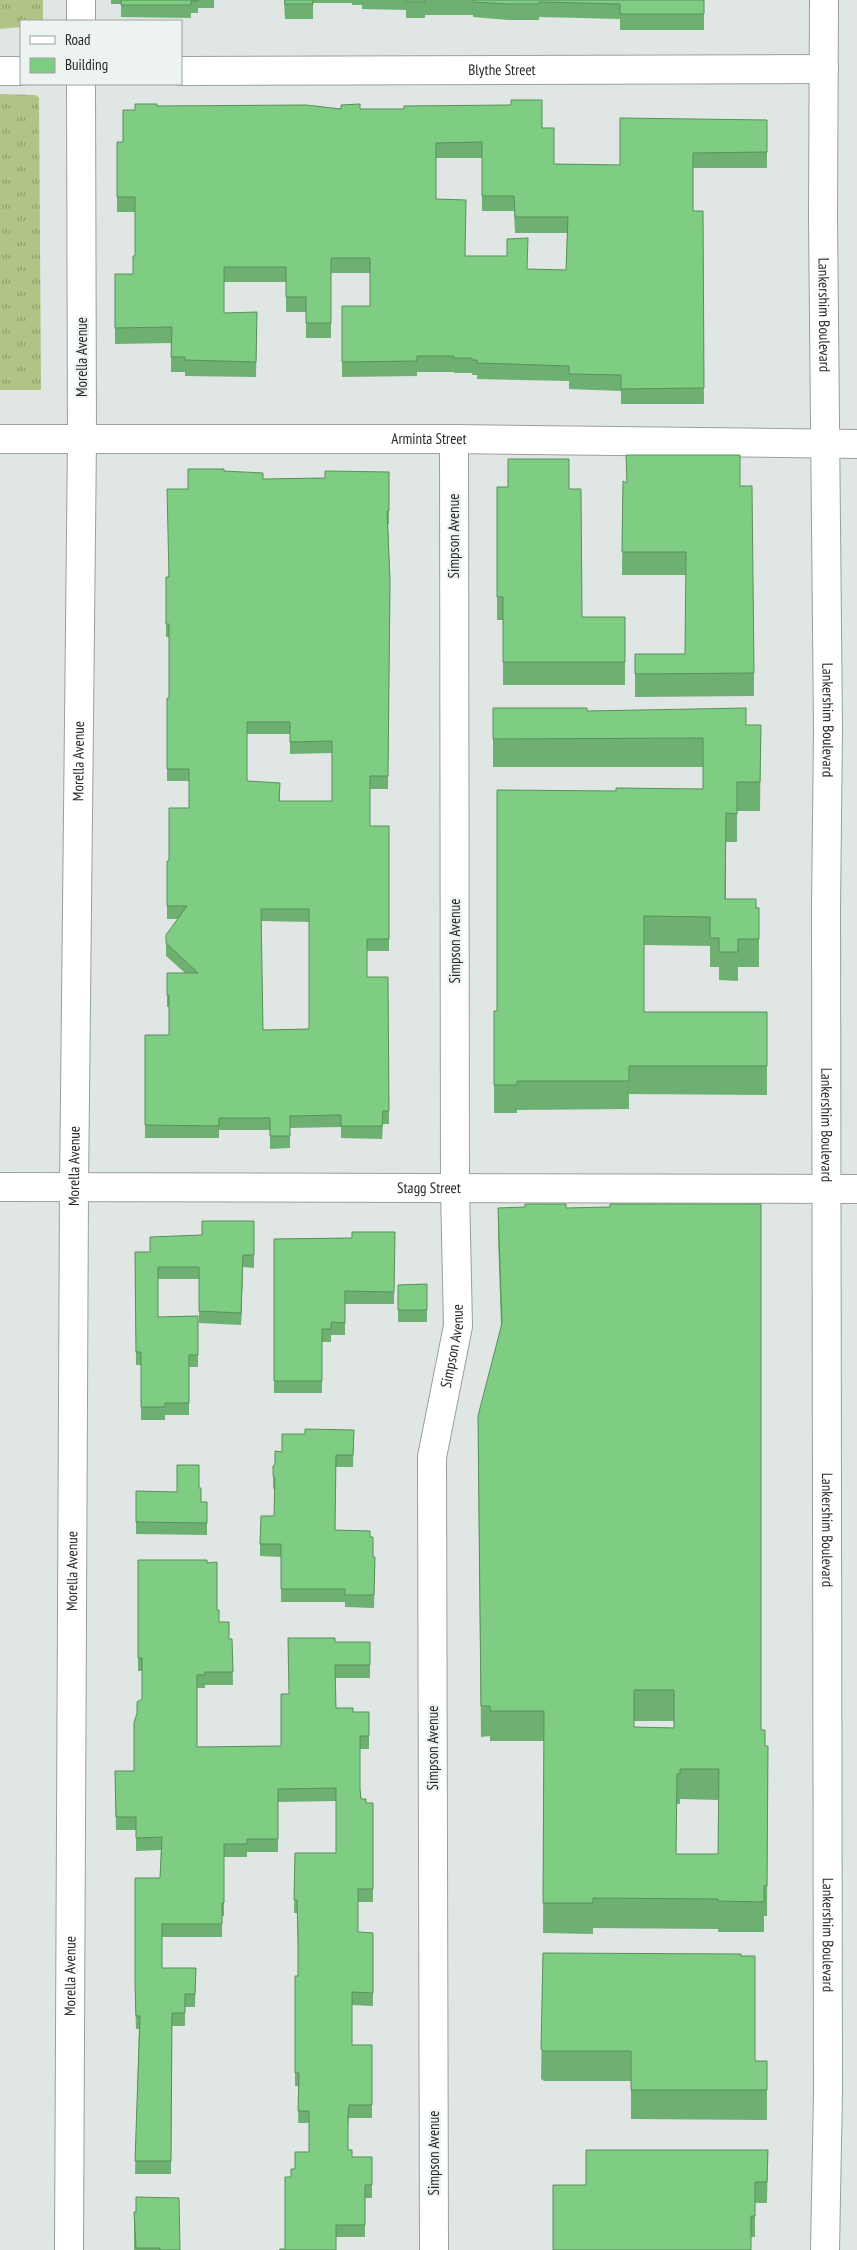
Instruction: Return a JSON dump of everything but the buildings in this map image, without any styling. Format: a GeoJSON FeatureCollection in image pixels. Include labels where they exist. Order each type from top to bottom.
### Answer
{"type":"FeatureCollection","features":[{"type":"Feature","properties":{"kind":"street"},"geometry":{"type":"LineString","coordinates":[[81,0],[81,20]]}},
{"type":"Feature","properties":{"kind":"street","name":"Lankershim Boulevard"},"geometry":{"type":"LineString","coordinates":[[824,0],[828,730],[826,908],[828,1189],[828,2090],[825,2250]]}},
{"type":"Feature","properties":{"kind":"street","name":"Blythe Street"},"geometry":{"type":"LineString","coordinates":[[182,71],[824,69]]}},
{"type":"Feature","properties":{"kind":"street"},"geometry":{"type":"LineString","coordinates":[[0,71],[20,71]]}},
{"type":"Feature","properties":{"kind":"street","name":"Morella Avenue"},"geometry":{"type":"LineString","coordinates":[[69,2250],[74,1188],[82,439],[81,85]]}},
{"type":"Feature","properties":{"kind":"street","name":"Arminta Street"},"geometry":{"type":"LineString","coordinates":[[0,439],[454,439],[825,442],[857,444]]}},
{"type":"Feature","properties":{"kind":"street","name":"Simpson Avenue"},"geometry":{"type":"LineString","coordinates":[[434,2250],[432,1457],[458,1326],[455,1189],[454,439]]}},
{"type":"Feature","properties":{"kind":"street","name":"Stagg Street"},"geometry":{"type":"LineString","coordinates":[[0,1187],[857,1189]]}},
{"type":"Feature","properties":{"kind":"green space"},"geometry":{"type":"Polygon","coordinates":[[[0,0],[43,0],[43,20],[20,20],[20,27],[0,29],[0,0]]]}},
{"type":"Feature","properties":{"kind":"green space"},"geometry":{"type":"Polygon","coordinates":[[[0,94],[36,95],[39,98],[41,390],[0,390],[0,94]]]}}]}
